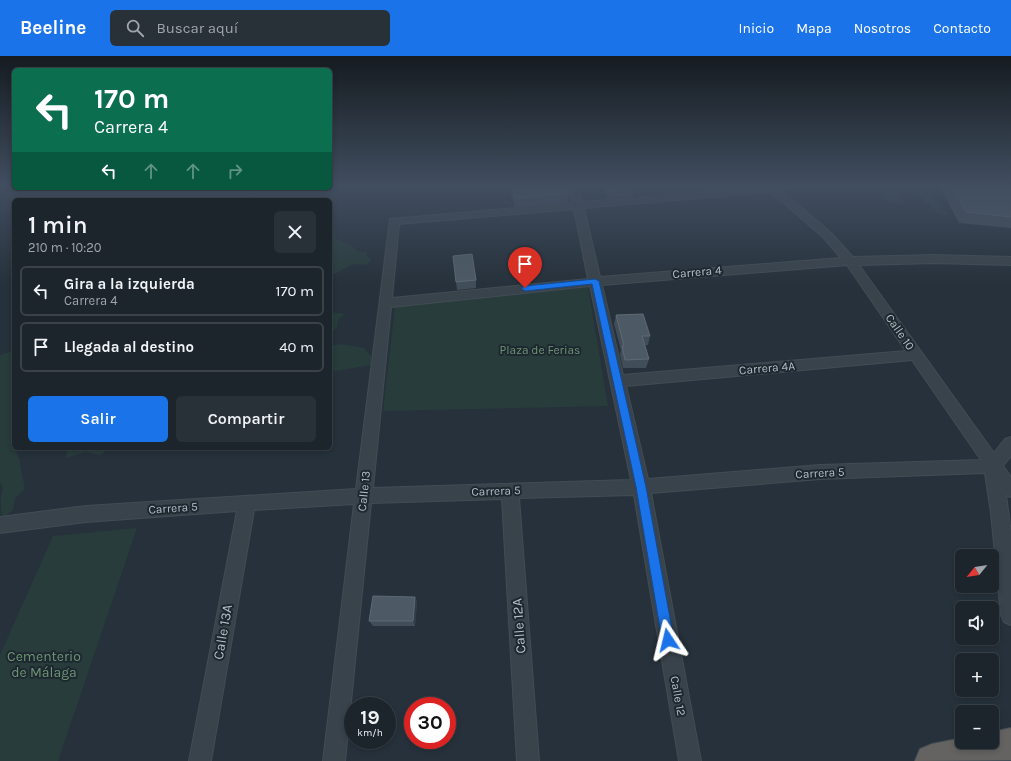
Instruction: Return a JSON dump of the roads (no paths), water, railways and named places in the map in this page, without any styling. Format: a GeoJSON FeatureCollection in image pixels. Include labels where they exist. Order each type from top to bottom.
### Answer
{"type":"FeatureCollection","features":[{"type":"Feature","properties":{"kind":"highway"},"geometry":{"type":"LineString","coordinates":[[932,761],[1011,744]]}},
{"type":"Feature","properties":{"kind":"street","name":"Calle 13"},"geometry":{"type":"LineString","coordinates":[[334,761],[394,221],[430,218]]}},
{"type":"Feature","properties":{"kind":"street","name":"Calle 12"},"geometry":{"type":"LineString","coordinates":[[581,218],[641,487],[690,761]]}},
{"type":"Feature","properties":{"kind":"street","name":"Calle 10"},"geometry":{"type":"LineString","coordinates":[[807,218],[827,235],[850,260],[1011,490]]}},
{"type":"Feature","properties":{"kind":"street","name":"Carrera 4"},"geometry":{"type":"LineString","coordinates":[[384,303],[595,281],[850,260],[980,259],[1011,261]]}},
{"type":"Feature","properties":{"kind":"street","name":"Carrera 4A"},"geometry":{"type":"LineString","coordinates":[[617,381],[917,355]]}},
{"type":"Feature","properties":{"kind":"street"},"geometry":{"type":"LineString","coordinates":[[1011,444],[993,466],[1000,513],[1011,615]]}},
{"type":"Feature","properties":{"kind":"street","name":"Carrera 5"},"geometry":{"type":"LineString","coordinates":[[0,525],[86,514],[246,503],[510,490],[641,487],[820,472],[993,466]]}},
{"type":"Feature","properties":{"kind":"street","name":"Calle 12A"},"geometry":{"type":"LineString","coordinates":[[510,490],[528,761]]}},
{"type":"Feature","properties":{"kind":"street","name":"Calle 13A"},"geometry":{"type":"LineString","coordinates":[[200,761],[246,503]]}},
{"type":"Feature","properties":{"kind":"park label","name":"Plaza de Ferias"},"geometry":{"type":"Point","coordinates":[540,350]}},
{"type":"Feature","properties":{"kind":"park label","name":"Cementerio de Málaga"},"geometry":{"type":"Point","coordinates":[44,664]}}]}
